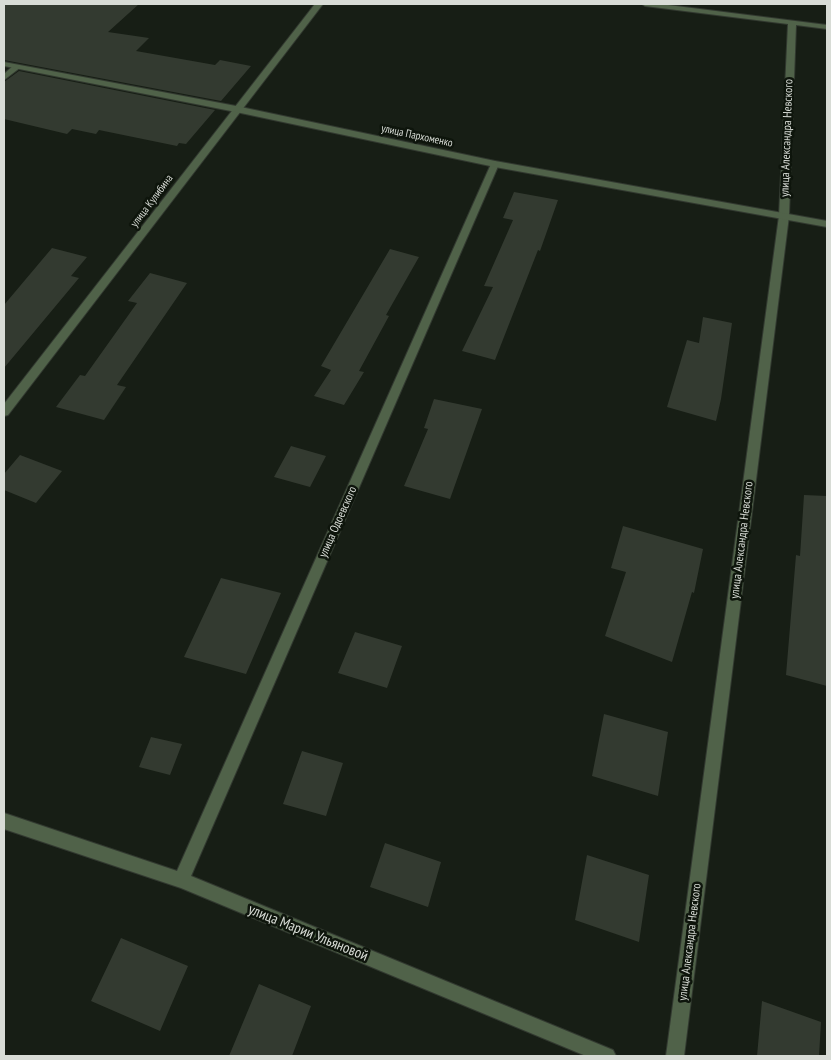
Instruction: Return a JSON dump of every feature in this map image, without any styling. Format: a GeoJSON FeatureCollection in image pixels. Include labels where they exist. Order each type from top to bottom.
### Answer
{"type":"FeatureCollection","features":[{"type":"Feature","properties":{"kind":"street","name":"улица Кулибина"},"geometry":{"type":"LineString","coordinates":[[4,412],[236,109],[319,4]]}},
{"type":"Feature","properties":{"kind":"street"},"geometry":{"type":"LineString","coordinates":[[645,4],[827,27]]}},
{"type":"Feature","properties":{"kind":"street","name":"улица Александра Невского"},"geometry":{"type":"LineString","coordinates":[[675,1056],[784,216],[792,23]]}},
{"type":"Feature","properties":{"kind":"street","name":"улица Пархоменко"},"geometry":{"type":"LineString","coordinates":[[4,64],[236,109],[495,164],[827,224]]}},
{"type":"Feature","properties":{"kind":"street"},"geometry":{"type":"LineString","coordinates":[[4,78],[17,67]]}},
{"type":"Feature","properties":{"kind":"street","name":"улица Одоевского"},"geometry":{"type":"LineString","coordinates":[[181,880],[495,164]]}},
{"type":"Feature","properties":{"kind":"street","name":"улица Марии Ульяновой"},"geometry":{"type":"LineString","coordinates":[[4,821],[181,880],[607,1056]]}},
{"type":"Feature","properties":{"kind":"building"},"geometry":{"type":"Polygon","coordinates":[[[4,4],[139,4],[108,32],[149,38],[136,51],[215,65],[220,60],[251,66],[221,101],[4,60],[4,4]]]}},
{"type":"Feature","properties":{"kind":"building"},"geometry":{"type":"Polygon","coordinates":[[[19,71],[215,110],[186,144],[179,143],[177,146],[99,130],[96,134],[72,129],[67,134],[4,119],[4,82],[19,71]]]}},
{"type":"Feature","properties":{"kind":"building"},"geometry":{"type":"Polygon","coordinates":[[[514,192],[558,200],[540,251],[538,250],[495,360],[462,351],[493,287],[484,286],[513,220],[503,218],[514,192]]]}},
{"type":"Feature","properties":{"kind":"building"},"geometry":{"type":"Polygon","coordinates":[[[52,248],[87,257],[71,276],[79,278],[4,368],[4,305],[52,248]]]}},
{"type":"Feature","properties":{"kind":"building"},"geometry":{"type":"Polygon","coordinates":[[[390,249],[419,257],[386,315],[389,316],[359,371],[364,372],[344,405],[314,396],[331,370],[321,366],[390,249]]]}},
{"type":"Feature","properties":{"kind":"building"},"geometry":{"type":"Polygon","coordinates":[[[150,273],[187,283],[117,385],[126,387],[104,420],[56,407],[80,375],[85,376],[137,303],[128,301],[150,273]]]}},
{"type":"Feature","properties":{"kind":"building"},"geometry":{"type":"Polygon","coordinates":[[[703,317],[732,323],[716,421],[667,407],[687,340],[699,343],[703,317]]]}},
{"type":"Feature","properties":{"kind":"building"},"geometry":{"type":"Polygon","coordinates":[[[434,399],[482,409],[450,499],[404,486],[428,429],[424,428],[434,399]]]}},
{"type":"Feature","properties":{"kind":"building"},"geometry":{"type":"Polygon","coordinates":[[[291,446],[326,456],[310,487],[274,477],[291,446]]]}},
{"type":"Feature","properties":{"kind":"building"},"geometry":{"type":"Polygon","coordinates":[[[20,455],[62,471],[36,503],[4,490],[4,474],[20,455]]]}},
{"type":"Feature","properties":{"kind":"building"},"geometry":{"type":"Polygon","coordinates":[[[804,495],[827,496],[827,686],[786,675],[796,555],[800,556],[804,495]]]}},
{"type":"Feature","properties":{"kind":"building"},"geometry":{"type":"Polygon","coordinates":[[[623,526],[703,549],[694,593],[692,592],[672,662],[605,636],[626,572],[611,568],[623,526]]]}},
{"type":"Feature","properties":{"kind":"building"},"geometry":{"type":"Polygon","coordinates":[[[221,578],[281,593],[246,674],[184,657],[221,578]]]}},
{"type":"Feature","properties":{"kind":"building"},"geometry":{"type":"Polygon","coordinates":[[[355,632],[402,646],[387,688],[338,673],[355,632]]]}},
{"type":"Feature","properties":{"kind":"building"},"geometry":{"type":"Polygon","coordinates":[[[604,714],[668,732],[658,796],[592,776],[604,714]]]}},
{"type":"Feature","properties":{"kind":"building"},"geometry":{"type":"Polygon","coordinates":[[[151,737],[182,744],[170,775],[139,767],[151,737]]]}},
{"type":"Feature","properties":{"kind":"building"},"geometry":{"type":"Polygon","coordinates":[[[302,751],[343,763],[326,816],[283,804],[302,751]]]}},
{"type":"Feature","properties":{"kind":"building"},"geometry":{"type":"Polygon","coordinates":[[[385,843],[441,862],[428,907],[370,887],[385,843]]]}},
{"type":"Feature","properties":{"kind":"building"},"geometry":{"type":"Polygon","coordinates":[[[587,855],[649,875],[639,942],[575,920],[587,855]]]}},
{"type":"Feature","properties":{"kind":"building"},"geometry":{"type":"Polygon","coordinates":[[[121,938],[188,966],[160,1031],[91,1001],[121,938]]]}},
{"type":"Feature","properties":{"kind":"building"},"geometry":{"type":"Polygon","coordinates":[[[259,984],[311,1006],[292,1056],[229,1056],[259,984]]]}},
{"type":"Feature","properties":{"kind":"building"},"geometry":{"type":"Polygon","coordinates":[[[762,1001],[821,1022],[819,1056],[757,1056],[762,1001]]]}}]}
